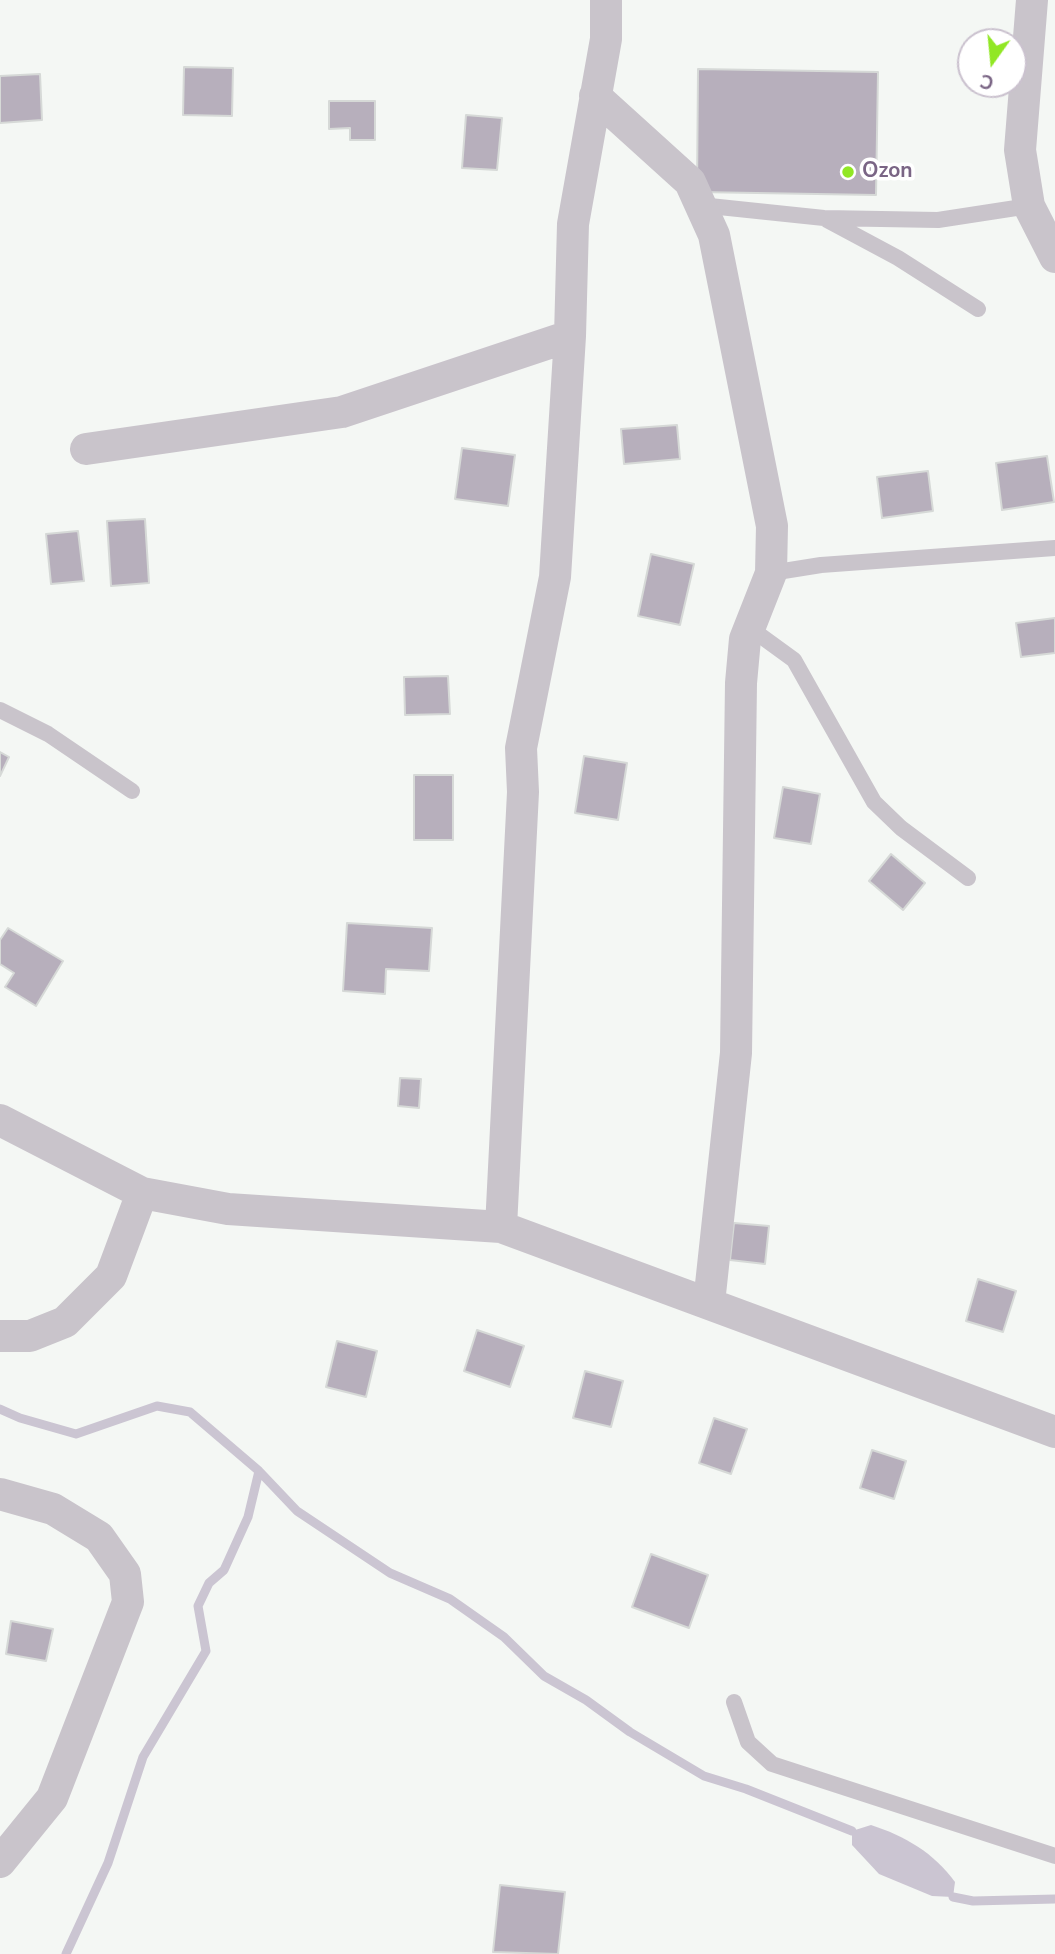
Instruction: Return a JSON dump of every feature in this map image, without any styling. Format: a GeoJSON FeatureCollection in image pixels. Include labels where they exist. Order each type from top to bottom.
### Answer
{"type":"FeatureCollection","features":[{"type":"Feature","properties":{"kind":"street"},"geometry":{"type":"LineString","coordinates":[[501,1227],[523,792],[521,748],[555,577],[570,336],[573,224],[606,39],[606,0]]}},
{"type":"Feature","properties":{"kind":"street"},"geometry":{"type":"LineString","coordinates":[[1032,0],[1020,150],[1029,206],[1055,257]]}},
{"type":"Feature","properties":{"kind":"street"},"geometry":{"type":"LineString","coordinates":[[595,96],[690,182],[714,235],[772,526],[771,573],[745,639],[741,683],[736,1053],[709,1303]]}},
{"type":"Feature","properties":{"kind":"street"},"geometry":{"type":"LineString","coordinates":[[86,449],[342,412],[570,336]]}},
{"type":"Feature","properties":{"kind":"street"},"geometry":{"type":"LineString","coordinates":[[0,1121],[142,1193],[228,1209],[501,1227],[1055,1432]]}},
{"type":"Feature","properties":{"kind":"street"},"geometry":{"type":"LineString","coordinates":[[0,1336],[30,1336],[65,1322],[111,1276],[142,1193]]}},
{"type":"Feature","properties":{"kind":"street"},"geometry":{"type":"LineString","coordinates":[[0,1494],[53,1509],[99,1537],[125,1574],[128,1602],[52,1798],[0,1862]]}},
{"type":"Feature","properties":{"kind":"lane"},"geometry":{"type":"LineString","coordinates":[[700,205],[824,218],[938,220],[1029,206]]}},
{"type":"Feature","properties":{"kind":"lane"},"geometry":{"type":"LineString","coordinates":[[824,218],[898,258],[978,309]]}},
{"type":"Feature","properties":{"kind":"lane"},"geometry":{"type":"LineString","coordinates":[[771,573],[821,565],[1055,548]]}},
{"type":"Feature","properties":{"kind":"lane"},"geometry":{"type":"LineString","coordinates":[[750,628],[794,660],[874,802],[901,828],[968,878]]}},
{"type":"Feature","properties":{"kind":"lane"},"geometry":{"type":"LineString","coordinates":[[0,710],[48,734],[132,791]]}},
{"type":"Feature","properties":{"kind":"lane"},"geometry":{"type":"LineString","coordinates":[[734,1702],[748,1742],[772,1764],[1055,1856]]}},
{"type":"Feature","properties":{"kind":"shaded area"},"geometry":{"type":"Polygon","coordinates":[[[871,1825],[907,1840],[938,1862],[955,1882],[953,1897],[932,1896],[879,1874],[852,1845],[852,1831],[871,1825]]]}},
{"type":"Feature","properties":{"kind":"building"},"geometry":{"type":"Polygon","coordinates":[[[184,67],[233,68],[232,116],[183,115],[184,67]]]}},
{"type":"Feature","properties":{"kind":"building"},"geometry":{"type":"Polygon","coordinates":[[[698,69],[878,72],[876,195],[697,192],[698,69]]]}},
{"type":"Feature","properties":{"kind":"building"},"geometry":{"type":"Polygon","coordinates":[[[40,74],[42,120],[0,123],[0,76],[40,74]]]}},
{"type":"Feature","properties":{"kind":"building"},"geometry":{"type":"Polygon","coordinates":[[[329,101],[375,101],[375,140],[350,140],[350,128],[329,129],[329,101]]]}},
{"type":"Feature","properties":{"kind":"building"},"geometry":{"type":"Polygon","coordinates":[[[466,115],[502,118],[497,170],[462,168],[466,115]]]}},
{"type":"Feature","properties":{"kind":"building"},"geometry":{"type":"Polygon","coordinates":[[[677,425],[680,459],[624,464],[621,429],[677,425]]]}},
{"type":"Feature","properties":{"kind":"building"},"geometry":{"type":"Polygon","coordinates":[[[462,448],[515,455],[508,506],[455,499],[462,448]]]}},
{"type":"Feature","properties":{"kind":"building"},"geometry":{"type":"Polygon","coordinates":[[[1047,456],[1054,502],[1002,510],[996,463],[1047,456]]]}},
{"type":"Feature","properties":{"kind":"building"},"geometry":{"type":"Polygon","coordinates":[[[928,471],[933,511],[882,518],[877,477],[928,471]]]}},
{"type":"Feature","properties":{"kind":"building"},"geometry":{"type":"Polygon","coordinates":[[[145,519],[149,583],[111,586],[107,521],[145,519]]]}},
{"type":"Feature","properties":{"kind":"building"},"geometry":{"type":"Polygon","coordinates":[[[78,531],[84,581],[51,584],[46,534],[78,531]]]}},
{"type":"Feature","properties":{"kind":"building"},"geometry":{"type":"Polygon","coordinates":[[[651,554],[694,564],[680,625],[638,616],[651,554]]]}},
{"type":"Feature","properties":{"kind":"building"},"geometry":{"type":"Polygon","coordinates":[[[1055,618],[1055,653],[1021,657],[1016,623],[1055,618]]]}},
{"type":"Feature","properties":{"kind":"building"},"geometry":{"type":"Polygon","coordinates":[[[448,676],[450,714],[405,715],[404,677],[448,676]]]}},
{"type":"Feature","properties":{"kind":"building"},"geometry":{"type":"Polygon","coordinates":[[[0,752],[9,757],[0,776],[0,752]]]}},
{"type":"Feature","properties":{"kind":"building"},"geometry":{"type":"Polygon","coordinates":[[[584,756],[627,763],[618,820],[575,813],[584,756]]]}},
{"type":"Feature","properties":{"kind":"building"},"geometry":{"type":"Polygon","coordinates":[[[414,775],[453,775],[453,840],[414,840],[414,775]]]}},
{"type":"Feature","properties":{"kind":"building"},"geometry":{"type":"Polygon","coordinates":[[[783,787],[820,794],[811,844],[774,838],[783,787]]]}},
{"type":"Feature","properties":{"kind":"building"},"geometry":{"type":"Polygon","coordinates":[[[891,854],[925,883],[903,910],[869,881],[891,854]]]}},
{"type":"Feature","properties":{"kind":"building"},"geometry":{"type":"Polygon","coordinates":[[[347,923],[432,928],[429,971],[386,969],[385,994],[343,991],[347,923]]]}},
{"type":"Feature","properties":{"kind":"building"},"geometry":{"type":"Polygon","coordinates":[[[8,928],[63,961],[36,1006],[5,987],[14,973],[0,964],[0,940],[8,928]]]}},
{"type":"Feature","properties":{"kind":"building"},"geometry":{"type":"Polygon","coordinates":[[[400,1078],[421,1079],[419,1108],[398,1106],[400,1078]]]}},
{"type":"Feature","properties":{"kind":"building"},"geometry":{"type":"Polygon","coordinates":[[[734,1223],[769,1226],[765,1264],[730,1260],[734,1223]]]}},
{"type":"Feature","properties":{"kind":"building"},"geometry":{"type":"Polygon","coordinates":[[[978,1279],[1016,1291],[1003,1332],[966,1321],[978,1279]]]}},
{"type":"Feature","properties":{"kind":"building"},"geometry":{"type":"Polygon","coordinates":[[[477,1330],[524,1346],[510,1387],[464,1371],[477,1330]]]}},
{"type":"Feature","properties":{"kind":"building"},"geometry":{"type":"Polygon","coordinates":[[[337,1341],[377,1351],[366,1397],[326,1387],[337,1341]]]}},
{"type":"Feature","properties":{"kind":"building"},"geometry":{"type":"Polygon","coordinates":[[[585,1371],[623,1381],[611,1427],[573,1418],[585,1371]]]}},
{"type":"Feature","properties":{"kind":"building"},"geometry":{"type":"Polygon","coordinates":[[[714,1418],[747,1429],[731,1474],[699,1463],[714,1418]]]}},
{"type":"Feature","properties":{"kind":"building"},"geometry":{"type":"Polygon","coordinates":[[[872,1450],[906,1461],[894,1499],[860,1488],[872,1450]]]}},
{"type":"Feature","properties":{"kind":"building"},"geometry":{"type":"Polygon","coordinates":[[[651,1554],[708,1575],[689,1628],[632,1607],[651,1554]]]}},
{"type":"Feature","properties":{"kind":"building"},"geometry":{"type":"Polygon","coordinates":[[[11,1621],[53,1629],[46,1661],[6,1654],[11,1621]]]}},
{"type":"Feature","properties":{"kind":"building"},"geometry":{"type":"Polygon","coordinates":[[[500,1885],[565,1892],[558,1954],[493,1952],[500,1885]]]}},
{"type":"Feature","properties":{"kind":"waterway"},"geometry":{"type":"LineString","coordinates":[[0,1409],[20,1418],[76,1434],[157,1406],[190,1412],[259,1471],[297,1511],[390,1573],[450,1599],[504,1637],[544,1676],[586,1700],[630,1732],[704,1776],[746,1789],[852,1831]]}},
{"type":"Feature","properties":{"kind":"waterway"},"geometry":{"type":"LineString","coordinates":[[66,1954],[108,1863],[143,1757],[206,1651],[198,1606],[209,1583],[224,1570],[248,1517],[259,1471]]}},
{"type":"Feature","properties":{"kind":"waterway"},"geometry":{"type":"LineString","coordinates":[[953,1897],[973,1901],[1055,1899]]}},
{"type":"Feature","properties":{"kind":"place","name":"Ozon"},"geometry":{"type":"Point","coordinates":[848,172]}}]}
